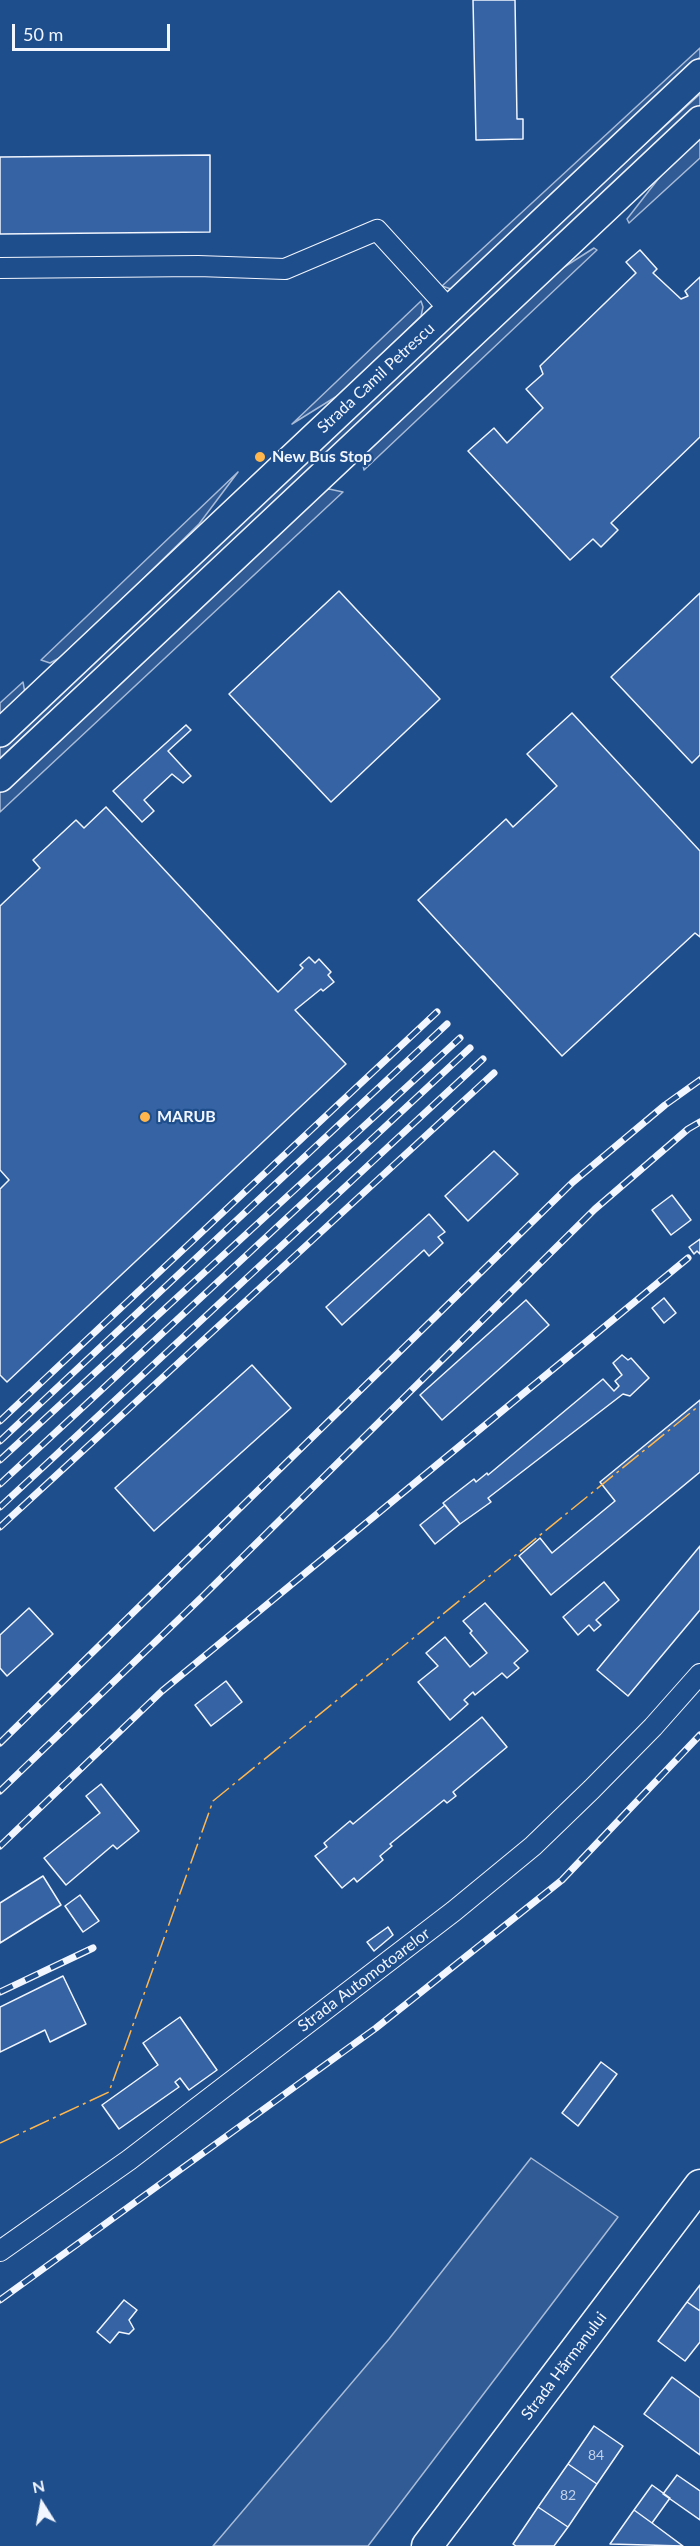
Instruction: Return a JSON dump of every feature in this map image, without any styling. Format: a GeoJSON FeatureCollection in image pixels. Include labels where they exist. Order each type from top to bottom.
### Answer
{"type":"FeatureCollection","features":[{"type":"Feature","properties":{"kind":"main road","name":"Strada Hărmanului"},"geometry":{"type":"LineString","coordinates":[[428,2546],[700,2185]]}},
{"type":"Feature","properties":{"kind":"street","name":"Strada Camil Petrescu"},"geometry":{"type":"LineString","coordinates":[[0,733],[700,73]]}},
{"type":"Feature","properties":{"kind":"street","name":"Strada Camil Petrescu"},"geometry":{"type":"LineString","coordinates":[[0,778],[700,120]]}},
{"type":"Feature","properties":{"kind":"street"},"geometry":{"type":"LineString","coordinates":[[0,268],[198,266],[285,269],[377,230],[449,309]]}},
{"type":"Feature","properties":{"kind":"street","name":"Strada Automotoarelor"},"geometry":{"type":"LineString","coordinates":[[0,2251],[129,2160],[463,1904],[532,1846],[592,1789],[700,1674]]}},
{"type":"Feature","properties":{"kind":"shaded area"},"geometry":{"type":"Polygon","coordinates":[[[700,48],[700,57],[457,285],[451,289],[442,286],[700,48]]]}},
{"type":"Feature","properties":{"kind":"shaded area"},"geometry":{"type":"Polygon","coordinates":[[[700,94],[700,107],[0,758],[0,744],[492,284],[700,94]]]}},
{"type":"Feature","properties":{"kind":"shaded area"},"geometry":{"type":"Polygon","coordinates":[[[700,133],[700,158],[629,223],[627,219],[680,151],[700,133]]]}},
{"type":"Feature","properties":{"kind":"shaded area"},"geometry":{"type":"Polygon","coordinates":[[[594,248],[597,250],[364,470],[362,460],[364,446],[525,292],[594,248]]]}},
{"type":"Feature","properties":{"kind":"shaded area"},"geometry":{"type":"Polygon","coordinates":[[[421,301],[423,307],[421,316],[342,393],[292,424],[421,301]]]}},
{"type":"Feature","properties":{"kind":"shaded area"},"geometry":{"type":"Polygon","coordinates":[[[238,472],[199,524],[65,655],[50,663],[41,660],[238,472]]]}},
{"type":"Feature","properties":{"kind":"shaded area"},"geometry":{"type":"Polygon","coordinates":[[[329,489],[343,492],[0,812],[0,788],[316,493],[329,489]]]}},
{"type":"Feature","properties":{"kind":"shaded area"},"geometry":{"type":"Polygon","coordinates":[[[23,682],[25,693],[0,719],[0,703],[23,682]]]}},
{"type":"Feature","properties":{"kind":"shaded area"},"geometry":{"type":"Polygon","coordinates":[[[531,2158],[618,2217],[368,2546],[213,2546],[389,2339],[531,2158]]]}},
{"type":"Feature","properties":{"kind":"building"},"geometry":{"type":"Polygon","coordinates":[[[473,0],[515,0],[517,119],[523,119],[523,139],[476,140],[473,0]]]}},
{"type":"Feature","properties":{"kind":"building"},"geometry":{"type":"Polygon","coordinates":[[[210,155],[210,232],[0,234],[0,157],[210,155]]]}},
{"type":"Feature","properties":{"kind":"building"},"geometry":{"type":"Polygon","coordinates":[[[640,250],[657,269],[653,273],[681,299],[688,296],[685,291],[700,277],[700,437],[611,523],[618,530],[601,547],[593,539],[570,560],[468,451],[494,428],[507,443],[543,408],[526,389],[543,374],[540,366],[636,273],[626,262],[640,250]]]}},
{"type":"Feature","properties":{"kind":"building"},"geometry":{"type":"Polygon","coordinates":[[[339,591],[440,699],[331,802],[229,694],[339,591]]]}},
{"type":"Feature","properties":{"kind":"building"},"geometry":{"type":"Polygon","coordinates":[[[700,593],[700,755],[692,763],[611,677],[700,593]]]}},
{"type":"Feature","properties":{"kind":"building"},"geometry":{"type":"Polygon","coordinates":[[[572,713],[700,851],[700,937],[695,933],[562,1056],[418,900],[506,819],[513,827],[557,786],[527,754],[572,713]]]}},
{"type":"Feature","properties":{"kind":"building"},"geometry":{"type":"Polygon","coordinates":[[[186,725],[191,730],[168,751],[191,776],[183,783],[172,774],[144,800],[154,811],[142,822],[113,791],[186,725]]]}},
{"type":"Feature","properties":{"kind":"building","name":"MARUB"},"geometry":{"type":"Polygon","coordinates":[[[106,807],[278,992],[303,968],[300,965],[309,957],[315,963],[319,959],[331,972],[328,975],[334,982],[323,991],[321,989],[295,1010],[346,1064],[7,1382],[0,1375],[0,1189],[9,1180],[0,1170],[0,906],[40,868],[33,860],[76,820],[84,828],[106,807]]]}},
{"type":"Feature","properties":{"kind":"building"},"geometry":{"type":"Polygon","coordinates":[[[494,1151],[518,1174],[468,1221],[445,1196],[494,1151]]]}},
{"type":"Feature","properties":{"kind":"building"},"geometry":{"type":"Polygon","coordinates":[[[672,1195],[691,1220],[671,1235],[652,1210],[672,1195]]]}},
{"type":"Feature","properties":{"kind":"building"},"geometry":{"type":"Polygon","coordinates":[[[429,1214],[445,1232],[438,1237],[443,1243],[429,1256],[424,1250],[342,1325],[326,1307],[429,1214]]]}},
{"type":"Feature","properties":{"kind":"building"},"geometry":{"type":"Polygon","coordinates":[[[700,1239],[700,1254],[697,1251],[694,1254],[689,1247],[700,1239]]]}},
{"type":"Feature","properties":{"kind":"building"},"geometry":{"type":"Polygon","coordinates":[[[664,1298],[676,1313],[664,1323],[652,1308],[664,1298]]]}},
{"type":"Feature","properties":{"kind":"building"},"geometry":{"type":"Polygon","coordinates":[[[526,1300],[549,1325],[442,1420],[420,1395],[526,1300]]]}},
{"type":"Feature","properties":{"kind":"building"},"geometry":{"type":"Polygon","coordinates":[[[622,1355],[628,1360],[631,1358],[649,1378],[630,1396],[623,1394],[488,1498],[491,1502],[460,1524],[443,1503],[474,1479],[476,1482],[487,1473],[488,1475],[603,1379],[614,1391],[619,1386],[615,1381],[622,1375],[613,1363],[622,1355]]]}},
{"type":"Feature","properties":{"kind":"building"},"geometry":{"type":"Polygon","coordinates":[[[252,1365],[291,1408],[154,1531],[115,1488],[252,1365]]]}},
{"type":"Feature","properties":{"kind":"building"},"geometry":{"type":"Polygon","coordinates":[[[700,1400],[700,1472],[551,1595],[519,1556],[540,1538],[552,1553],[615,1501],[600,1482],[700,1400]]]}},
{"type":"Feature","properties":{"kind":"building"},"geometry":{"type":"Polygon","coordinates":[[[445,1505],[460,1524],[435,1544],[420,1525],[445,1505]]]}},
{"type":"Feature","properties":{"kind":"building"},"geometry":{"type":"Polygon","coordinates":[[[700,1546],[700,1610],[628,1696],[597,1670],[700,1546]]]}},
{"type":"Feature","properties":{"kind":"building"},"geometry":{"type":"Polygon","coordinates":[[[604,1582],[619,1600],[596,1620],[601,1625],[594,1631],[589,1625],[578,1635],[563,1617],[604,1582]]]}},
{"type":"Feature","properties":{"kind":"building"},"geometry":{"type":"Polygon","coordinates":[[[485,1603],[528,1651],[514,1663],[519,1668],[507,1678],[502,1673],[475,1695],[473,1692],[464,1700],[468,1704],[450,1720],[418,1682],[438,1666],[426,1653],[445,1637],[470,1667],[487,1653],[463,1621],[485,1603]]]}},
{"type":"Feature","properties":{"kind":"building"},"geometry":{"type":"Polygon","coordinates":[[[29,1608],[53,1634],[7,1676],[0,1668],[0,1635],[29,1608]]]}},
{"type":"Feature","properties":{"kind":"building"},"geometry":{"type":"Polygon","coordinates":[[[226,1681],[242,1702],[211,1726],[195,1705],[226,1681]]]}},
{"type":"Feature","properties":{"kind":"building"},"geometry":{"type":"Polygon","coordinates":[[[482,1717],[507,1747],[453,1792],[456,1796],[447,1803],[444,1800],[390,1844],[392,1846],[380,1856],[383,1860],[357,1882],[354,1878],[342,1888],[315,1856],[327,1847],[324,1843],[350,1821],[353,1824],[482,1717]]]}},
{"type":"Feature","properties":{"kind":"building"},"geometry":{"type":"Polygon","coordinates":[[[101,1784],[139,1831],[117,1849],[113,1845],[66,1885],[44,1858],[100,1813],[86,1796],[101,1784]]]}},
{"type":"Feature","properties":{"kind":"building"},"geometry":{"type":"Polygon","coordinates":[[[43,1876],[61,1905],[0,1943],[0,1903],[43,1876]]]}},
{"type":"Feature","properties":{"kind":"building"},"geometry":{"type":"Polygon","coordinates":[[[80,1895],[99,1921],[83,1932],[65,1906],[80,1895]]]}},
{"type":"Feature","properties":{"kind":"building"},"geometry":{"type":"Polygon","coordinates":[[[388,1927],[393,1935],[374,1951],[367,1942],[388,1927]]]}},
{"type":"Feature","properties":{"kind":"building"},"geometry":{"type":"Polygon","coordinates":[[[63,1976],[86,2024],[50,2042],[45,2030],[0,2052],[0,2007],[63,1976]]]}},
{"type":"Feature","properties":{"kind":"building"},"geometry":{"type":"Polygon","coordinates":[[[180,2017],[217,2070],[189,2090],[180,2078],[175,2082],[179,2087],[119,2129],[102,2105],[158,2065],[143,2043],[180,2017]]]}},
{"type":"Feature","properties":{"kind":"building"},"geometry":{"type":"Polygon","coordinates":[[[601,2062],[617,2074],[578,2126],[562,2113],[601,2062]]]}},
{"type":"Feature","properties":{"kind":"building"},"geometry":{"type":"Polygon","coordinates":[[[700,2285],[700,2311],[687,2302],[700,2285]]]}},
{"type":"Feature","properties":{"kind":"building"},"geometry":{"type":"Polygon","coordinates":[[[124,2300],[137,2310],[129,2320],[134,2329],[129,2334],[119,2332],[110,2343],[97,2332],[124,2300]]]}},
{"type":"Feature","properties":{"kind":"building"},"geometry":{"type":"Polygon","coordinates":[[[687,2302],[700,2311],[700,2342],[685,2361],[658,2341],[687,2302]]]}},
{"type":"Feature","properties":{"kind":"building"},"geometry":{"type":"Polygon","coordinates":[[[672,2377],[700,2398],[700,2455],[644,2414],[672,2377]]]}},
{"type":"Feature","properties":{"kind":"building"},"geometry":{"type":"Polygon","coordinates":[[[594,2426],[623,2446],[597,2484],[568,2464],[594,2426]]]}},
{"type":"Feature","properties":{"kind":"building"},"geometry":{"type":"Polygon","coordinates":[[[568,2464],[597,2484],[568,2527],[538,2507],[568,2464]]]}},
{"type":"Feature","properties":{"kind":"building"},"geometry":{"type":"Polygon","coordinates":[[[677,2475],[700,2491],[700,2520],[663,2494],[677,2475]]]}},
{"type":"Feature","properties":{"kind":"building"},"geometry":{"type":"Polygon","coordinates":[[[652,2485],[670,2498],[652,2523],[634,2510],[652,2485]]]}},
{"type":"Feature","properties":{"kind":"building"},"geometry":{"type":"Polygon","coordinates":[[[538,2507],[568,2527],[554,2546],[516,2546],[513,2544],[538,2507]]]}},
{"type":"Feature","properties":{"kind":"building"},"geometry":{"type":"Polygon","coordinates":[[[634,2510],[652,2523],[683,2546],[610,2544],[634,2510]]]}},
{"type":"Feature","properties":{"kind":"railway"},"geometry":{"type":"LineString","coordinates":[[0,1421],[437,1012]]}},
{"type":"Feature","properties":{"kind":"railway"},"geometry":{"type":"LineString","coordinates":[[0,1441],[447,1024]]}},
{"type":"Feature","properties":{"kind":"railway"},"geometry":{"type":"LineString","coordinates":[[0,1460],[460,1038]]}},
{"type":"Feature","properties":{"kind":"railway"},"geometry":{"type":"LineString","coordinates":[[0,1484],[470,1048]]}},
{"type":"Feature","properties":{"kind":"railway"},"geometry":{"type":"LineString","coordinates":[[0,1507],[483,1059]]}},
{"type":"Feature","properties":{"kind":"railway"},"geometry":{"type":"LineString","coordinates":[[0,1527],[494,1073]]}},
{"type":"Feature","properties":{"kind":"railway"},"geometry":{"type":"LineString","coordinates":[[0,1743],[573,1182],[665,1105],[700,1080]]}},
{"type":"Feature","properties":{"kind":"railway"},"geometry":{"type":"LineString","coordinates":[[0,1791],[203,1596],[595,1209],[688,1129],[700,1122]]}},
{"type":"Feature","properties":{"kind":"railway"},"geometry":{"type":"LineString","coordinates":[[0,1846],[162,1691],[688,1258]]}},
{"type":"Feature","properties":{"kind":"railway"},"geometry":{"type":"LineString","coordinates":[[0,2300],[376,2028],[562,1880],[700,1735]]}},
{"type":"Feature","properties":{"kind":"railway"},"geometry":{"type":"LineString","coordinates":[[0,1992],[93,1948]]}},
{"type":"Feature","properties":{"kind":"power"},"geometry":{"type":"LineString","coordinates":[[0,2143],[109,2092],[213,1801],[700,1405]]}},
{"type":"Feature","properties":{"kind":"place","name":"New Bus Stop"},"geometry":{"type":"Point","coordinates":[260,457]}},
{"type":"Feature","properties":{"kind":"place","name":"MARUB"},"geometry":{"type":"Point","coordinates":[145,1117]}}]}
